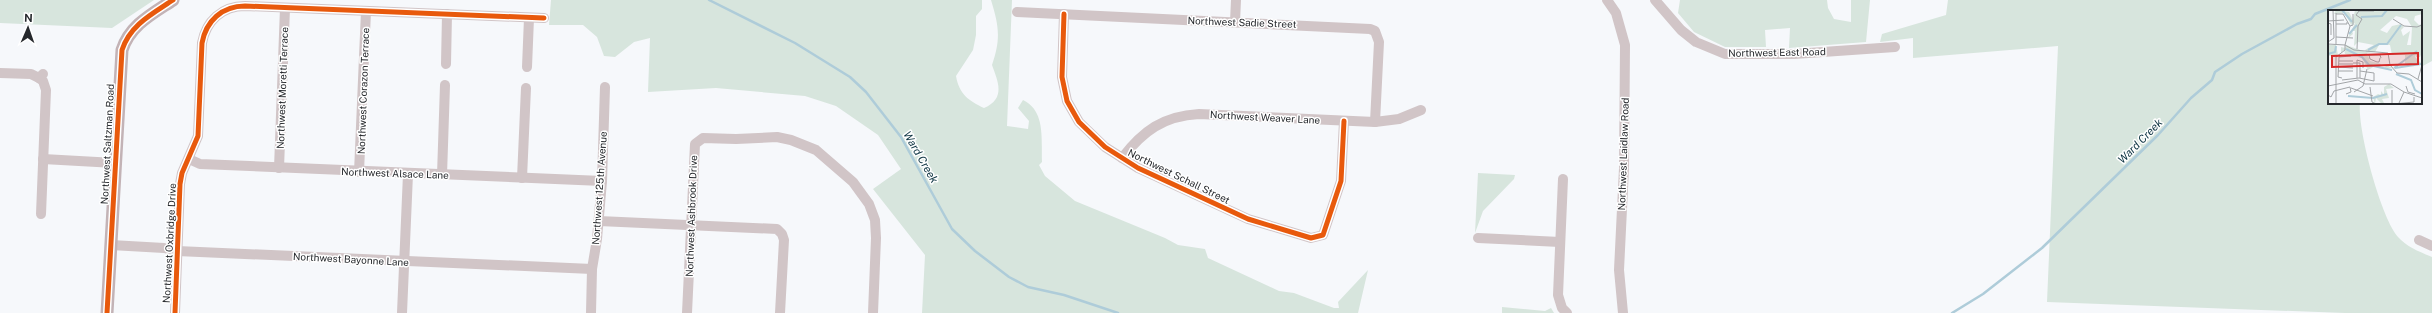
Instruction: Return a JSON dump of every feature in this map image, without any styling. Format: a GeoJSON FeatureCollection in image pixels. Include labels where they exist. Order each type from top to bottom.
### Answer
{"type":"FeatureCollection","features":[{"type":"Feature","properties":{"kind":"main road","name":"Northwest Saltzman Road"},"geometry":{"type":"LineString","coordinates":[[107,313],[119,79],[124,44],[138,24],[173,0]]}},
{"type":"Feature","properties":{"kind":"street"},"geometry":{"type":"LineString","coordinates":[[1234,22],[1236,0]]}},
{"type":"Feature","properties":{"kind":"street","name":"Northwest Laidlaw Road"},"geometry":{"type":"LineString","coordinates":[[1607,0],[1616,13],[1625,46],[1619,270],[1623,313]]}},
{"type":"Feature","properties":{"kind":"street","name":"Northwest East Road"},"geometry":{"type":"LineString","coordinates":[[1655,0],[1690,37],[1708,48],[1721,53],[1794,54],[1895,47]]}},
{"type":"Feature","properties":{"kind":"street","name":"Northwest Oxbridge Drive"},"geometry":{"type":"LineString","coordinates":[[175,313],[180,184],[182,173],[198,136],[204,31],[217,15],[235,6],[285,8]]}},
{"type":"Feature","properties":{"kind":"street"},"geometry":{"type":"LineString","coordinates":[[285,8],[544,18]]}},
{"type":"Feature","properties":{"kind":"street","name":"Northwest Moretti Terrace"},"geometry":{"type":"LineString","coordinates":[[279,168],[285,8]]}},
{"type":"Feature","properties":{"kind":"street","name":"Northwest Corazon Terrace"},"geometry":{"type":"LineString","coordinates":[[359,172],[366,11]]}},
{"type":"Feature","properties":{"kind":"street","name":"Northwest Sadie Street"},"geometry":{"type":"LineString","coordinates":[[1017,12],[1364,27],[1375,31],[1379,42],[1375,122]]}},
{"type":"Feature","properties":{"kind":"street"},"geometry":{"type":"LineString","coordinates":[[446,64],[447,14]]}},
{"type":"Feature","properties":{"kind":"street","name":"Northwest Schall Street"},"geometry":{"type":"LineString","coordinates":[[1064,14],[1062,76],[1067,101],[1083,126],[1104,147],[1138,168],[1248,219],[1306,237],[1320,237],[1327,228],[1341,181],[1344,121]]}},
{"type":"Feature","properties":{"kind":"street"},"geometry":{"type":"LineString","coordinates":[[527,67],[529,18]]}},
{"type":"Feature","properties":{"kind":"street"},"geometry":{"type":"LineString","coordinates":[[0,72],[41,76],[46,90],[40,214]]}},
{"type":"Feature","properties":{"kind":"street"},"geometry":{"type":"LineString","coordinates":[[442,175],[445,85]]}},
{"type":"Feature","properties":{"kind":"street","name":"Northwest 125th Avenue"},"geometry":{"type":"LineString","coordinates":[[591,313],[592,269],[599,220],[602,181],[605,87]]}},
{"type":"Feature","properties":{"kind":"street"},"geometry":{"type":"LineString","coordinates":[[522,178],[526,88]]}},
{"type":"Feature","properties":{"kind":"street","name":"Northwest Weaver Lane"},"geometry":{"type":"LineString","coordinates":[[1122,158],[1148,130],[1159,122],[1178,116],[1199,114],[1375,122],[1399,119],[1422,110]]}},
{"type":"Feature","properties":{"kind":"street","name":"Northwest Ashbrook Drive"},"geometry":{"type":"LineString","coordinates":[[687,313],[694,148],[700,139],[777,137],[808,146],[826,158],[853,182],[869,204],[875,220],[876,238],[873,313]]}},
{"type":"Feature","properties":{"kind":"street"},"geometry":{"type":"LineString","coordinates":[[43,159],[115,163]]}},
{"type":"Feature","properties":{"kind":"street","name":"Northwest Alsace Lane"},"geometry":{"type":"LineString","coordinates":[[189,159],[200,164],[359,172],[602,181]]}},
{"type":"Feature","properties":{"kind":"street"},"geometry":{"type":"LineString","coordinates":[[402,313],[408,174]]}},
{"type":"Feature","properties":{"kind":"street"},"geometry":{"type":"LineString","coordinates":[[1563,179],[1558,295],[1562,308],[1567,313]]}},
{"type":"Feature","properties":{"kind":"street"},"geometry":{"type":"LineString","coordinates":[[599,220],[691,225],[770,227],[780,232],[784,240],[780,313]]}},
{"type":"Feature","properties":{"kind":"street"},"geometry":{"type":"LineString","coordinates":[[1478,238],[1560,242]]}},
{"type":"Feature","properties":{"kind":"street"},"geometry":{"type":"LineString","coordinates":[[2419,240],[2432,246]]}},
{"type":"Feature","properties":{"kind":"street","name":"Northwest Bayonne Lane"},"geometry":{"type":"LineString","coordinates":[[111,246],[164,248],[177,251],[592,269]]}},
{"type":"Feature","properties":{"kind":"street"},"geometry":{"type":"LineString","coordinates":[[1616,313],[1623,313]]}},
{"type":"Feature","properties":{"kind":"shaded area"},"geometry":{"type":"Polygon","coordinates":[[[0,0],[154,0],[112,28],[0,23],[0,0]]]}},
{"type":"Feature","properties":{"kind":"shaded area"},"geometry":{"type":"Polygon","coordinates":[[[551,0],[982,0],[982,9],[976,16],[976,35],[973,50],[956,76],[962,92],[969,100],[984,108],[991,104],[998,94],[998,83],[992,65],[997,48],[998,32],[996,17],[991,0],[1012,0],[1007,126],[1028,129],[1029,121],[1018,108],[1023,100],[1036,111],[1042,136],[1042,162],[1039,165],[1045,176],[1075,201],[1165,238],[1178,245],[1205,249],[1208,258],[1279,291],[1294,293],[1334,308],[1339,308],[1338,302],[1368,270],[1358,313],[922,313],[925,255],[873,189],[901,169],[878,135],[836,106],[805,96],[716,88],[648,92],[650,38],[634,42],[615,57],[604,56],[597,37],[583,25],[549,25],[551,0]]]}},
{"type":"Feature","properties":{"kind":"shaded area"},"geometry":{"type":"Polygon","coordinates":[[[1680,0],[1827,0],[1828,8],[1834,19],[1851,22],[1851,0],[1870,0],[1866,42],[1789,48],[1790,28],[1765,30],[1766,47],[1725,47],[1694,32],[1678,13],[1680,0]]]}},
{"type":"Feature","properties":{"kind":"shaded area"},"geometry":{"type":"Polygon","coordinates":[[[1948,0],[2432,0],[2432,61],[2422,66],[2422,10],[2328,10],[2328,104],[2360,104],[2362,132],[2366,152],[2384,212],[2391,227],[2405,244],[2432,257],[2432,313],[2345,313],[2047,302],[2058,46],[1913,58],[1913,38],[1880,42],[1882,34],[1946,15],[1948,0]]]}},
{"type":"Feature","properties":{"kind":"shaded area"},"geometry":{"type":"Polygon","coordinates":[[[1478,173],[1515,175],[1514,179],[1483,211],[1475,233],[1478,173]]]}},
{"type":"Feature","properties":{"kind":"shaded area"},"geometry":{"type":"Polygon","coordinates":[[[1502,307],[1545,311],[1551,308],[1554,313],[1502,313],[1502,307]]]}},
{"type":"Feature","properties":{"kind":"waterway","name":"Ward Creek"},"geometry":{"type":"LineString","coordinates":[[709,0],[795,43],[850,77],[866,92],[901,137],[952,229],[975,251],[1009,277],[1028,287],[1064,295],[1118,313]]}},
{"type":"Feature","properties":{"kind":"waterway","name":"Ward Creek"},"geometry":{"type":"LineString","coordinates":[[1952,313],[1983,294],[2042,248],[2158,135],[2191,98],[2212,80],[2215,72],[2242,54],[2297,24],[2311,19],[2315,14],[2350,0]]}},
{"type":"Feature","properties":{"kind":"cycle path"},"geometry":{"type":"LineString","coordinates":[[107,313],[122,50],[130,34],[136,27],[150,15],[173,0]]}},
{"type":"Feature","properties":{"kind":"cycle path"},"geometry":{"type":"LineString","coordinates":[[175,313],[180,184],[182,173],[198,136],[202,43],[207,28],[216,16],[229,9],[245,6],[544,18]]}},
{"type":"Feature","properties":{"kind":"cycle path"},"geometry":{"type":"LineString","coordinates":[[1064,14],[1062,77],[1067,101],[1079,122],[1105,147],[1138,168],[1248,219],[1311,238],[1323,235],[1341,181],[1344,121]]}}]}
